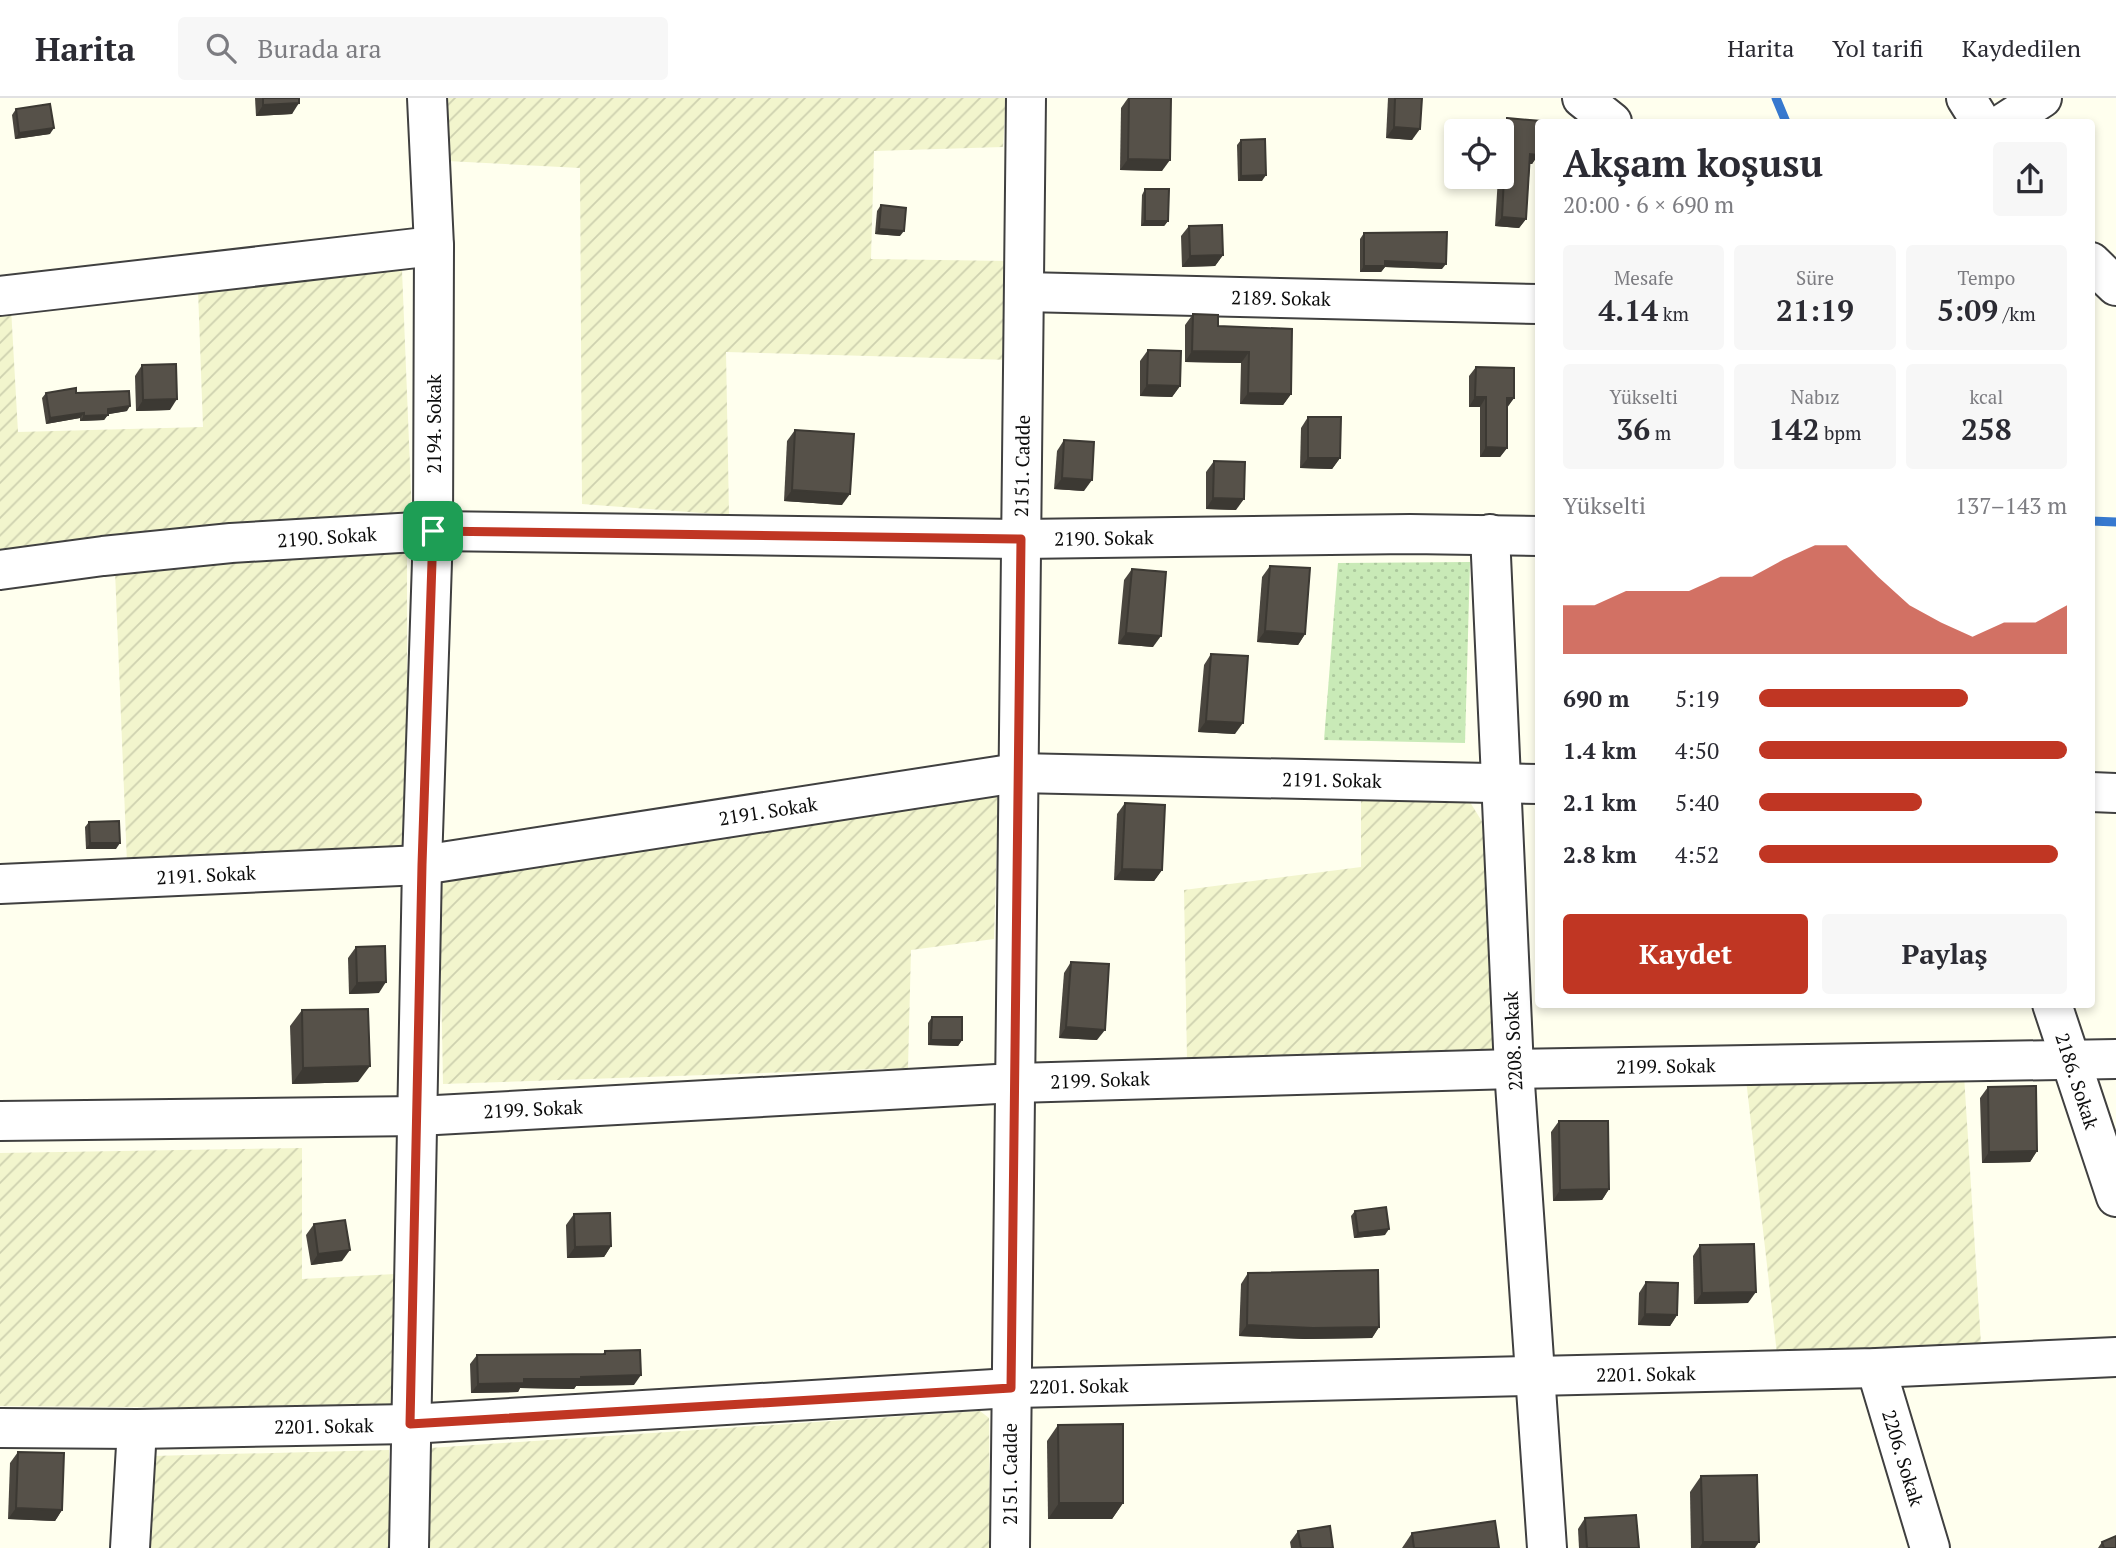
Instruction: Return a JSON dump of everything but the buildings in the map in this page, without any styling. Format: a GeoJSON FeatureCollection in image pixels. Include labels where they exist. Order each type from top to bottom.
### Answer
{"type":"FeatureCollection","features":[{"type":"Feature","properties":{"kind":"street","name":"2194. Sokak"},"geometry":{"type":"LineString","coordinates":[[409,1548],[422,865],[433,531],[434,246],[426,98]]}},
{"type":"Feature","properties":{"kind":"street","name":"2151. Cadde"},"geometry":{"type":"LineString","coordinates":[[1010,1548],[1026,98]]}},
{"type":"Feature","properties":{"kind":"street"},"geometry":{"type":"LineString","coordinates":[[1583,98],[1608,119]]}},
{"type":"Feature","properties":{"kind":"street"},"geometry":{"type":"LineString","coordinates":[[1966,98],[1979,119]]}},
{"type":"Feature","properties":{"kind":"street"},"geometry":{"type":"LineString","coordinates":[[2010,119],[2042,98]]}},
{"type":"Feature","properties":{"kind":"street"},"geometry":{"type":"LineString","coordinates":[[0,296],[434,246]]}},
{"type":"Feature","properties":{"kind":"street"},"geometry":{"type":"LineString","coordinates":[[2095,266],[2116,286]]}},
{"type":"Feature","properties":{"kind":"street","name":"2189. Sokak"},"geometry":{"type":"LineString","coordinates":[[1024,292],[1535,304]]}},
{"type":"Feature","properties":{"kind":"street","name":"2190. Sokak"},"geometry":{"type":"LineString","coordinates":[[0,570],[231,543],[433,531],[1021,539],[1490,534],[1535,536]]}},
{"type":"Feature","properties":{"kind":"street","name":"2208. Sokak"},"geometry":{"type":"LineString","coordinates":[[1490,534],[1520,784],[1514,1069],[1547,1548]]}},
{"type":"Feature","properties":{"kind":"street","name":"2191. Sokak"},"geometry":{"type":"LineString","coordinates":[[0,884],[422,865],[1017,773],[1520,784]]}},
{"type":"Feature","properties":{"kind":"street"},"geometry":{"type":"LineString","coordinates":[[2095,792],[2116,793]]}},
{"type":"Feature","properties":{"kind":"street","name":"2186. Sokak"},"geometry":{"type":"LineString","coordinates":[[2053,1008],[2116,1197]]}},
{"type":"Feature","properties":{"kind":"street","name":"2199. Sokak"},"geometry":{"type":"LineString","coordinates":[[0,1121],[418,1116],[1015,1083],[1514,1069],[2116,1059]]}},
{"type":"Feature","properties":{"kind":"street","name":"2201. Sokak"},"geometry":{"type":"LineString","coordinates":[[0,1428],[137,1429],[410,1424],[1011,1388],[1876,1368],[2116,1357]]}},
{"type":"Feature","properties":{"kind":"street","name":"2206. Sokak"},"geometry":{"type":"LineString","coordinates":[[1876,1368],[1930,1548]]}},
{"type":"Feature","properties":{"kind":"street"},"geometry":{"type":"LineString","coordinates":[[130,1548],[137,1429]]}},
{"type":"Feature","properties":{"kind":"green space"},"geometry":{"type":"Polygon","coordinates":[[[443,98],[1006,98],[1003,147],[874,151],[871,259],[1008,261],[1011,360],[726,352],[729,515],[582,504],[580,168],[447,161],[443,98]]]}},
{"type":"Feature","properties":{"kind":"green space"},"geometry":{"type":"Polygon","coordinates":[[[402,270],[412,516],[0,549],[0,309],[11,308],[18,432],[203,427],[198,290],[402,270]]]}},
{"type":"Feature","properties":{"kind":"green space"},"geometry":{"type":"Polygon","coordinates":[[[407,546],[407,853],[127,863],[115,571],[407,546]]]}},
{"type":"Feature","properties":{"kind":"green space"},"geometry":{"type":"Polygon","coordinates":[[[1470,562],[1465,743],[1324,740],[1338,563],[1470,562]]]}},
{"type":"Feature","properties":{"kind":"green space"},"geometry":{"type":"Polygon","coordinates":[[[999,766],[994,939],[911,950],[908,1068],[443,1084],[439,865],[999,766]]]}},
{"type":"Feature","properties":{"kind":"green space"},"geometry":{"type":"Polygon","coordinates":[[[1361,793],[1465,794],[1486,828],[1493,1049],[1187,1060],[1184,890],[1361,867],[1361,793]]]}},
{"type":"Feature","properties":{"kind":"green space"},"geometry":{"type":"Polygon","coordinates":[[[1964,1075],[1981,1344],[1777,1354],[1746,1079],[1964,1075]]]}},
{"type":"Feature","properties":{"kind":"green space"},"geometry":{"type":"Polygon","coordinates":[[[302,1148],[302,1279],[395,1274],[396,1409],[0,1406],[0,1153],[302,1148]]]}},
{"type":"Feature","properties":{"kind":"green space"},"geometry":{"type":"Polygon","coordinates":[[[980,1411],[989,1418],[990,1548],[430,1548],[430,1448],[980,1411]]]}},
{"type":"Feature","properties":{"kind":"green space"},"geometry":{"type":"Polygon","coordinates":[[[389,1450],[389,1548],[147,1548],[152,1456],[389,1450]]]}},
{"type":"Feature","properties":{"kind":"waterway"},"geometry":{"type":"LineString","coordinates":[[1776,98],[1785,119]]}},
{"type":"Feature","properties":{"kind":"waterway"},"geometry":{"type":"LineString","coordinates":[[2095,521],[2116,522]]}},
{"type":"Feature","properties":{"kind":"route"},"geometry":{"type":"LineString","coordinates":[[433,531],[1021,539],[1011,1388],[410,1424],[422,865],[433,531]]}}]}
